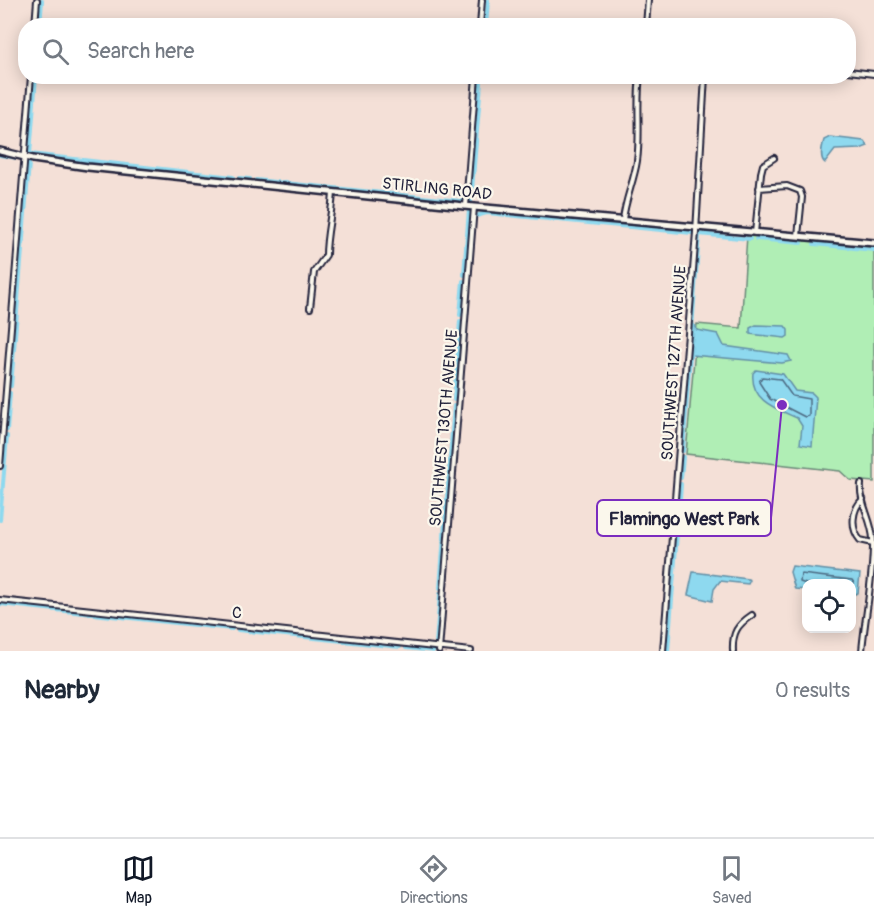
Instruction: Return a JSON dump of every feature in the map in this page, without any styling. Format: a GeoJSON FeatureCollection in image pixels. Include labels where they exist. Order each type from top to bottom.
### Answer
{"type":"FeatureCollection","features":[{"type":"Feature","properties":{"kind":"street"},"geometry":{"type":"LineString","coordinates":[[36,18],[37,0]]}},
{"type":"Feature","properties":{"kind":"street"},"geometry":{"type":"LineString","coordinates":[[481,18],[482,0]]}},
{"type":"Feature","properties":{"kind":"street"},"geometry":{"type":"LineString","coordinates":[[647,18],[648,0]]}},
{"type":"Feature","properties":{"kind":"street"},"geometry":{"type":"LineString","coordinates":[[856,72],[874,74]]}},
{"type":"Feature","properties":{"kind":"street"},"geometry":{"type":"LineString","coordinates":[[0,466],[30,84]]}},
{"type":"Feature","properties":{"kind":"street"},"geometry":{"type":"LineString","coordinates":[[466,206],[475,84]]}},
{"type":"Feature","properties":{"kind":"street"},"geometry":{"type":"LineString","coordinates":[[623,221],[625,200],[637,161],[639,84]]}},
{"type":"Feature","properties":{"kind":"street","name":"SOUTHWEST 127TH AVENUE"},"geometry":{"type":"LineString","coordinates":[[663,651],[704,84]]}},
{"type":"Feature","properties":{"kind":"street","name":"STIRLING ROAD"},"geometry":{"type":"LineString","coordinates":[[0,151],[88,167],[474,207],[874,243]]}},
{"type":"Feature","properties":{"kind":"street"},"geometry":{"type":"LineString","coordinates":[[755,233],[763,165],[774,159]]}},
{"type":"Feature","properties":{"kind":"street"},"geometry":{"type":"LineString","coordinates":[[759,188],[787,186],[800,191],[802,197],[798,236]]}},
{"type":"Feature","properties":{"kind":"street"},"geometry":{"type":"LineString","coordinates":[[310,308],[314,272],[326,255],[325,240],[331,223],[333,192]]}},
{"type":"Feature","properties":{"kind":"street","name":"SOUTHWEST 130TH AVENUE"},"geometry":{"type":"LineString","coordinates":[[440,649],[474,207]]}},
{"type":"Feature","properties":{"kind":"street"},"geometry":{"type":"LineString","coordinates":[[861,484],[873,543],[861,651]]}},
{"type":"Feature","properties":{"kind":"street"},"geometry":{"type":"LineString","coordinates":[[863,499],[854,512],[854,528],[860,540],[873,543]]}},
{"type":"Feature","properties":{"kind":"street","name":"C"},"geometry":{"type":"LineString","coordinates":[[0,600],[471,651]]}},
{"type":"Feature","properties":{"kind":"street"},"geometry":{"type":"LineString","coordinates":[[734,651],[732,637],[739,624],[752,615]]}},
{"type":"Feature","properties":{"kind":"green space"},"geometry":{"type":"Polygon","coordinates":[[[747,235],[874,247],[874,482],[850,480],[840,471],[686,454],[697,324],[741,328],[747,235]]]}},
{"type":"Feature","properties":{"kind":"water"},"geometry":{"type":"Polygon","coordinates":[[[830,137],[864,141],[868,146],[860,149],[835,150],[825,163],[822,146],[824,140],[830,137]]]}},
{"type":"Feature","properties":{"kind":"water"},"geometry":{"type":"Polygon","coordinates":[[[694,325],[697,330],[718,334],[724,346],[788,355],[791,361],[782,363],[691,355],[694,325]]]}},
{"type":"Feature","properties":{"kind":"water"},"geometry":{"type":"Polygon","coordinates":[[[756,325],[785,326],[788,336],[785,338],[750,334],[750,328],[756,325]]]}},
{"type":"Feature","properties":{"kind":"water"},"geometry":{"type":"Polygon","coordinates":[[[756,370],[783,374],[795,391],[812,393],[816,397],[812,446],[800,444],[802,426],[797,418],[773,407],[760,397],[753,383],[753,373],[756,370]]]}},
{"type":"Feature","properties":{"kind":"water"},"geometry":{"type":"Polygon","coordinates":[[[792,566],[860,574],[858,593],[856,594],[856,579],[802,579],[802,590],[795,589],[790,572],[792,566]]]}},
{"type":"Feature","properties":{"kind":"water"},"geometry":{"type":"Polygon","coordinates":[[[693,572],[750,580],[748,584],[720,581],[714,589],[712,601],[688,595],[693,572]]]}},
{"type":"Feature","properties":{"kind":"waterway"},"geometry":{"type":"LineString","coordinates":[[41,18],[42,0]]}},
{"type":"Feature","properties":{"kind":"waterway"},"geometry":{"type":"LineString","coordinates":[[487,18],[488,0]]}},
{"type":"Feature","properties":{"kind":"waterway"},"geometry":{"type":"LineString","coordinates":[[35,84],[30,154],[233,177]]}},
{"type":"Feature","properties":{"kind":"waterway"},"geometry":{"type":"LineString","coordinates":[[471,201],[481,84]]}},
{"type":"Feature","properties":{"kind":"waterway"},"geometry":{"type":"LineString","coordinates":[[0,155],[17,158]]}},
{"type":"Feature","properties":{"kind":"waterway"},"geometry":{"type":"LineString","coordinates":[[11,386],[29,163]]}},
{"type":"Feature","properties":{"kind":"waterway"},"geometry":{"type":"LineString","coordinates":[[239,178],[250,179]]}},
{"type":"Feature","properties":{"kind":"waterway"},"geometry":{"type":"LineString","coordinates":[[256,180],[461,201]]}},
{"type":"Feature","properties":{"kind":"waterway"},"geometry":{"type":"LineString","coordinates":[[464,275],[469,210]]}},
{"type":"Feature","properties":{"kind":"waterway"},"geometry":{"type":"LineString","coordinates":[[476,216],[487,213],[692,233]]}},
{"type":"Feature","properties":{"kind":"waterway"},"geometry":{"type":"LineString","coordinates":[[683,451],[699,234],[750,239]]}},
{"type":"Feature","properties":{"kind":"waterway"},"geometry":{"type":"LineString","coordinates":[[756,239],[801,243]]}},
{"type":"Feature","properties":{"kind":"waterway"},"geometry":{"type":"LineString","coordinates":[[814,244],[874,250]]}},
{"type":"Feature","properties":{"kind":"waterway"},"geometry":{"type":"LineString","coordinates":[[460,315],[463,281]]}},
{"type":"Feature","properties":{"kind":"waterway"},"geometry":{"type":"LineString","coordinates":[[454,400],[460,321]]}},
{"type":"Feature","properties":{"kind":"waterway"},"geometry":{"type":"LineString","coordinates":[[7,430],[10,393]]}},
{"type":"Feature","properties":{"kind":"waterway"},"geometry":{"type":"LineString","coordinates":[[440,588],[454,406]]}},
{"type":"Feature","properties":{"kind":"waterway"},"geometry":{"type":"LineString","coordinates":[[0,520],[7,436]]}},
{"type":"Feature","properties":{"kind":"waterway"},"geometry":{"type":"LineString","coordinates":[[681,478],[683,457]]}},
{"type":"Feature","properties":{"kind":"waterway"},"geometry":{"type":"LineString","coordinates":[[679,514],[681,484]]}},
{"type":"Feature","properties":{"kind":"waterway"},"geometry":{"type":"LineString","coordinates":[[668,651],[678,520]]}},
{"type":"Feature","properties":{"kind":"waterway"},"geometry":{"type":"LineString","coordinates":[[436,643],[440,594]]}},
{"type":"Feature","properties":{"kind":"waterway"},"geometry":{"type":"LineString","coordinates":[[0,604],[232,629]]}},
{"type":"Feature","properties":{"kind":"waterway"},"geometry":{"type":"LineString","coordinates":[[238,630],[400,647]]}},
{"type":"Feature","properties":{"kind":"waterway"},"geometry":{"type":"LineString","coordinates":[[406,648],[434,651]]}},
{"type":"Feature","properties":{"kind":"place","name":"Flamingo West Park"},"geometry":{"type":"Point","coordinates":[782,405]}}]}
